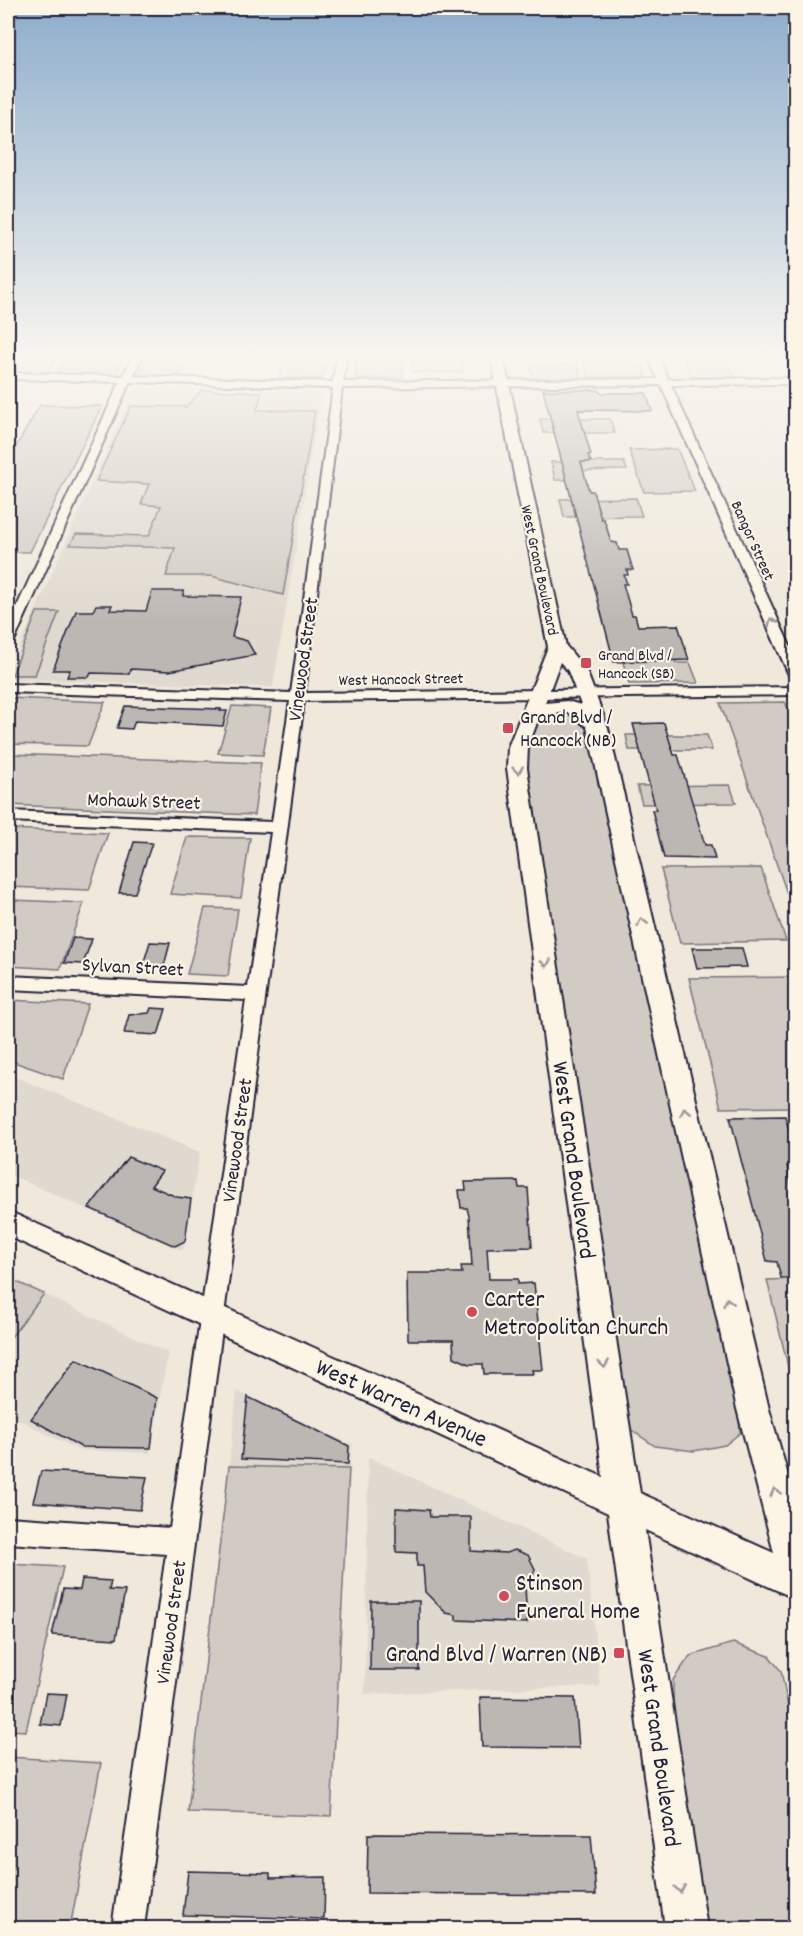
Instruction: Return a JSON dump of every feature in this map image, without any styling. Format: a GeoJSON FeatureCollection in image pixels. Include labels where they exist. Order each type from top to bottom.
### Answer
{"type":"FeatureCollection","features":[{"type":"Feature","properties":{"kind":"main road","name":"West Grand Boulevard"},"geometry":{"type":"LineString","coordinates":[[515,442],[557,647],[577,670],[598,728],[753,1409],[795,1568]]}},
{"type":"Feature","properties":{"kind":"main road","name":"West Grand Boulevard"},"geometry":{"type":"LineString","coordinates":[[557,647],[518,747],[517,768],[686,1929]]}},
{"type":"Feature","properties":{"kind":"main road"},"geometry":{"type":"LineString","coordinates":[[534,706],[544,709],[573,707],[584,711],[598,728]]}},
{"type":"Feature","properties":{"kind":"main road","name":"West Warren Avenue"},"geometry":{"type":"LineString","coordinates":[[8,1223],[795,1581]]}},
{"type":"Feature","properties":{"kind":"street"},"geometry":{"type":"LineString","coordinates":[[8,639],[98,442]]}},
{"type":"Feature","properties":{"kind":"street","name":"Vinewood Street"},"geometry":{"type":"LineString","coordinates":[[128,1929],[331,442]]}},
{"type":"Feature","properties":{"kind":"street","name":"Bangor Street"},"geometry":{"type":"LineString","coordinates":[[692,442],[795,675]]}},
{"type":"Feature","properties":{"kind":"street","name":"West Hancock Street"},"geometry":{"type":"LineString","coordinates":[[8,688],[534,706],[586,694],[795,691]]}},
{"type":"Feature","properties":{"kind":"street","name":"Mohawk Street"},"geometry":{"type":"LineString","coordinates":[[8,816],[279,827]]}},
{"type":"Feature","properties":{"kind":"street","name":"Sylvan Street"},"geometry":{"type":"LineString","coordinates":[[8,982],[256,994]]}},
{"type":"Feature","properties":{"kind":"street"},"geometry":{"type":"LineString","coordinates":[[8,1530],[181,1542]]}},
{"type":"Feature","properties":{"kind":"shaded area"},"geometry":{"type":"Polygon","coordinates":[[[19,442],[84,442],[30,552],[8,552],[8,461],[19,442]]]}},
{"type":"Feature","properties":{"kind":"shaded area"},"geometry":{"type":"Polygon","coordinates":[[[110,442],[314,442],[273,687],[8,679],[8,673],[110,442]]]}},
{"type":"Feature","properties":{"kind":"shaded area"},"geometry":{"type":"Polygon","coordinates":[[[114,442],[310,442],[283,595],[211,576],[166,576],[175,548],[70,545],[76,534],[149,536],[161,506],[141,504],[149,484],[96,481],[114,442]]]}},
{"type":"Feature","properties":{"kind":"shaded area"},"geometry":{"type":"Polygon","coordinates":[[[677,449],[695,491],[644,492],[629,450],[677,449]]]}},
{"type":"Feature","properties":{"kind":"shaded area"},"geometry":{"type":"Polygon","coordinates":[[[551,462],[624,462],[627,470],[568,471],[569,480],[555,480],[551,462]]]}},
{"type":"Feature","properties":{"kind":"shaded area"},"geometry":{"type":"Polygon","coordinates":[[[636,498],[642,516],[564,517],[560,499],[636,498]]]}},
{"type":"Feature","properties":{"kind":"shaded area"},"geometry":{"type":"Polygon","coordinates":[[[37,612],[59,612],[35,675],[12,675],[37,612]]]}},
{"type":"Feature","properties":{"kind":"shaded area"},"geometry":{"type":"Polygon","coordinates":[[[674,656],[676,663],[690,663],[698,683],[629,684],[623,662],[674,656]]]}},
{"type":"Feature","properties":{"kind":"shaded area"},"geometry":{"type":"Polygon","coordinates":[[[8,698],[105,702],[88,746],[8,744],[8,698]]]}},
{"type":"Feature","properties":{"kind":"shaded area"},"geometry":{"type":"Polygon","coordinates":[[[785,702],[796,727],[795,916],[720,703],[785,702]]]}},
{"type":"Feature","properties":{"kind":"shaded area"},"geometry":{"type":"Polygon","coordinates":[[[232,706],[271,708],[263,755],[218,753],[232,706]]]}},
{"type":"Feature","properties":{"kind":"shaded area"},"geometry":{"type":"Polygon","coordinates":[[[554,710],[571,712],[587,718],[738,1401],[740,1433],[725,1445],[694,1451],[655,1446],[630,1429],[528,780],[528,741],[542,714],[554,710]]]}},
{"type":"Feature","properties":{"kind":"shaded area"},"geometry":{"type":"Polygon","coordinates":[[[626,735],[707,735],[712,750],[629,750],[626,735]]]}},
{"type":"Feature","properties":{"kind":"shaded area"},"geometry":{"type":"Polygon","coordinates":[[[8,754],[261,763],[254,815],[8,805],[8,754]]]}},
{"type":"Feature","properties":{"kind":"shaded area"},"geometry":{"type":"Polygon","coordinates":[[[730,785],[736,803],[642,804],[637,786],[730,785]]]}},
{"type":"Feature","properties":{"kind":"shaded area"},"geometry":{"type":"Polygon","coordinates":[[[8,829],[108,833],[89,890],[8,887],[8,829]]]}},
{"type":"Feature","properties":{"kind":"shaded area"},"geometry":{"type":"Polygon","coordinates":[[[187,837],[250,838],[241,898],[170,894],[187,837]]]}},
{"type":"Feature","properties":{"kind":"shaded area"},"geometry":{"type":"Polygon","coordinates":[[[761,868],[786,941],[680,943],[661,869],[761,868]]]}},
{"type":"Feature","properties":{"kind":"shaded area"},"geometry":{"type":"Polygon","coordinates":[[[11,900],[84,903],[60,969],[8,966],[8,909],[11,900]]]}},
{"type":"Feature","properties":{"kind":"shaded area"},"geometry":{"type":"Polygon","coordinates":[[[205,908],[238,909],[228,976],[187,974],[205,908]]]}},
{"type":"Feature","properties":{"kind":"shaded area"},"geometry":{"type":"Polygon","coordinates":[[[795,977],[795,1107],[721,1108],[689,978],[795,977]]]}},
{"type":"Feature","properties":{"kind":"shaded area"},"geometry":{"type":"Polygon","coordinates":[[[8,1000],[88,1004],[63,1079],[8,1060],[8,1000]]]}},
{"type":"Feature","properties":{"kind":"shaded area"},"geometry":{"type":"Polygon","coordinates":[[[8,1074],[200,1152],[183,1251],[8,1174],[8,1074]]]}},
{"type":"Feature","properties":{"kind":"shaded area"},"geometry":{"type":"Polygon","coordinates":[[[8,1278],[44,1294],[8,1341],[8,1278]]]}},
{"type":"Feature","properties":{"kind":"shaded area"},"geometry":{"type":"Polygon","coordinates":[[[796,1279],[795,1395],[767,1280],[796,1279]]]}},
{"type":"Feature","properties":{"kind":"shaded area"},"geometry":{"type":"Polygon","coordinates":[[[44,1294],[168,1353],[150,1453],[78,1450],[8,1414],[8,1341],[44,1294]]]}},
{"type":"Feature","properties":{"kind":"shaded area"},"geometry":{"type":"Polygon","coordinates":[[[237,1391],[352,1445],[349,1469],[229,1466],[237,1391]]]}},
{"type":"Feature","properties":{"kind":"shaded area"},"geometry":{"type":"Polygon","coordinates":[[[368,1457],[587,1559],[600,1686],[365,1694],[368,1457]]]}},
{"type":"Feature","properties":{"kind":"shaded area"},"geometry":{"type":"Polygon","coordinates":[[[229,1466],[349,1469],[331,1816],[188,1812],[229,1466]]]}},
{"type":"Feature","properties":{"kind":"shaded area"},"geometry":{"type":"Polygon","coordinates":[[[8,1564],[63,1567],[26,1731],[8,1730],[8,1564]]]}},
{"type":"Feature","properties":{"kind":"shaded area"},"geometry":{"type":"Polygon","coordinates":[[[733,1643],[769,1656],[781,1671],[795,1740],[795,1928],[706,1928],[674,1735],[673,1680],[690,1656],[733,1643]]]}},
{"type":"Feature","properties":{"kind":"shaded area"},"geometry":{"type":"Polygon","coordinates":[[[8,1757],[101,1763],[70,1928],[8,1928],[8,1757]]]}},
{"type":"Feature","properties":{"kind":"building"},"geometry":{"type":"Polygon","coordinates":[[[557,442],[587,442],[591,462],[581,462],[589,491],[593,491],[611,542],[617,543],[619,550],[627,550],[633,570],[627,570],[628,575],[624,575],[627,584],[623,584],[632,615],[635,615],[638,626],[678,625],[689,660],[614,662],[557,442]]]}},
{"type":"Feature","properties":{"kind":"building"},"geometry":{"type":"Polygon","coordinates":[[[152,591],[184,591],[183,596],[241,597],[232,637],[247,641],[255,655],[169,671],[131,669],[129,674],[91,673],[89,677],[67,677],[70,670],[53,670],[76,611],[93,611],[96,605],[112,605],[110,610],[146,611],[152,591]]]}},
{"type":"Feature","properties":{"kind":"building"},"geometry":{"type":"Polygon","coordinates":[[[125,706],[227,711],[223,726],[135,721],[132,729],[117,728],[125,706]]]}},
{"type":"Feature","properties":{"kind":"building"},"geometry":{"type":"Polygon","coordinates":[[[664,723],[674,755],[678,755],[705,845],[711,845],[715,859],[664,858],[652,810],[656,810],[633,724],[664,723]]]}},
{"type":"Feature","properties":{"kind":"building"},"geometry":{"type":"Polygon","coordinates":[[[134,842],[152,843],[135,893],[119,893],[134,842]]]}},
{"type":"Feature","properties":{"kind":"building"},"geometry":{"type":"Polygon","coordinates":[[[73,938],[92,939],[83,964],[64,963],[73,938]]]}},
{"type":"Feature","properties":{"kind":"building"},"geometry":{"type":"Polygon","coordinates":[[[150,942],[170,943],[164,966],[143,965],[150,942]]]}},
{"type":"Feature","properties":{"kind":"building"},"geometry":{"type":"Polygon","coordinates":[[[692,948],[742,948],[747,967],[697,968],[692,948]]]}},
{"type":"Feature","properties":{"kind":"building"},"geometry":{"type":"Polygon","coordinates":[[[151,1008],[166,1009],[158,1035],[124,1033],[129,1015],[149,1013],[151,1008]]]}},
{"type":"Feature","properties":{"kind":"building"},"geometry":{"type":"Polygon","coordinates":[[[785,1116],[795,1151],[795,1166],[787,1166],[795,1200],[795,1278],[781,1278],[777,1262],[767,1261],[730,1117],[785,1116]]]}},
{"type":"Feature","properties":{"kind":"building"},"geometry":{"type":"Polygon","coordinates":[[[128,1157],[162,1171],[151,1186],[177,1197],[191,1199],[185,1241],[175,1246],[89,1208],[128,1157]]]}},
{"type":"Feature","properties":{"kind":"building","name":"Carter Metropolitan Church"},"geometry":{"type":"Polygon","coordinates":[[[518,1181],[519,1188],[528,1188],[532,1247],[487,1248],[489,1279],[518,1279],[518,1284],[534,1283],[543,1370],[532,1370],[533,1374],[484,1374],[483,1364],[469,1364],[454,1357],[453,1340],[408,1340],[407,1273],[462,1273],[461,1266],[472,1266],[469,1216],[467,1208],[461,1208],[459,1190],[466,1190],[465,1182],[518,1181]]]}},
{"type":"Feature","properties":{"kind":"building"},"geometry":{"type":"Polygon","coordinates":[[[76,1359],[157,1398],[151,1448],[81,1447],[31,1419],[76,1359]]]}},
{"type":"Feature","properties":{"kind":"building"},"geometry":{"type":"Polygon","coordinates":[[[248,1397],[349,1446],[348,1464],[241,1459],[248,1397]]]}},
{"type":"Feature","properties":{"kind":"building"},"geometry":{"type":"Polygon","coordinates":[[[41,1471],[147,1477],[140,1510],[33,1502],[41,1471]]]}},
{"type":"Feature","properties":{"kind":"building"},"geometry":{"type":"Polygon","coordinates":[[[396,1508],[429,1510],[430,1517],[471,1517],[471,1551],[506,1553],[515,1550],[528,1555],[535,1569],[531,1581],[525,1586],[527,1623],[456,1620],[456,1615],[446,1613],[425,1592],[423,1566],[417,1566],[417,1553],[396,1552],[396,1508]]]}},
{"type":"Feature","properties":{"kind":"building"},"geometry":{"type":"Polygon","coordinates":[[[82,1579],[111,1581],[109,1590],[125,1591],[116,1639],[52,1635],[63,1589],[80,1590],[82,1579]]]}},
{"type":"Feature","properties":{"kind":"building"},"geometry":{"type":"Polygon","coordinates":[[[371,1601],[419,1601],[419,1670],[370,1670],[371,1601]]]}},
{"type":"Feature","properties":{"kind":"building"},"geometry":{"type":"Polygon","coordinates":[[[46,1693],[67,1694],[61,1726],[40,1724],[46,1693]]]}},
{"type":"Feature","properties":{"kind":"building"},"geometry":{"type":"Polygon","coordinates":[[[480,1697],[575,1698],[579,1748],[482,1747],[480,1697]]]}},
{"type":"Feature","properties":{"kind":"building"},"geometry":{"type":"Polygon","coordinates":[[[368,1834],[591,1835],[596,1895],[367,1893],[368,1834]]]}},
{"type":"Feature","properties":{"kind":"building"},"geometry":{"type":"Polygon","coordinates":[[[188,1871],[270,1873],[270,1878],[325,1877],[324,1919],[183,1915],[188,1871]]]}},
{"type":"Feature","properties":{"kind":"place","name":"Grand Blvd / Hancock (SB)"},"geometry":{"type":"Point","coordinates":[586,663]}},
{"type":"Feature","properties":{"kind":"place","name":"Grand Blvd / Hancock (NB)"},"geometry":{"type":"Point","coordinates":[508,728]}},
{"type":"Feature","properties":{"kind":"place","name":"Carter Metropolitan Church"},"geometry":{"type":"Point","coordinates":[472,1312]}},
{"type":"Feature","properties":{"kind":"place","name":"Stinson Funeral Home"},"geometry":{"type":"Point","coordinates":[504,1596]}},
{"type":"Feature","properties":{"kind":"place","name":"Grand Blvd / Warren (NB)"},"geometry":{"type":"Point","coordinates":[619,1653]}}]}
